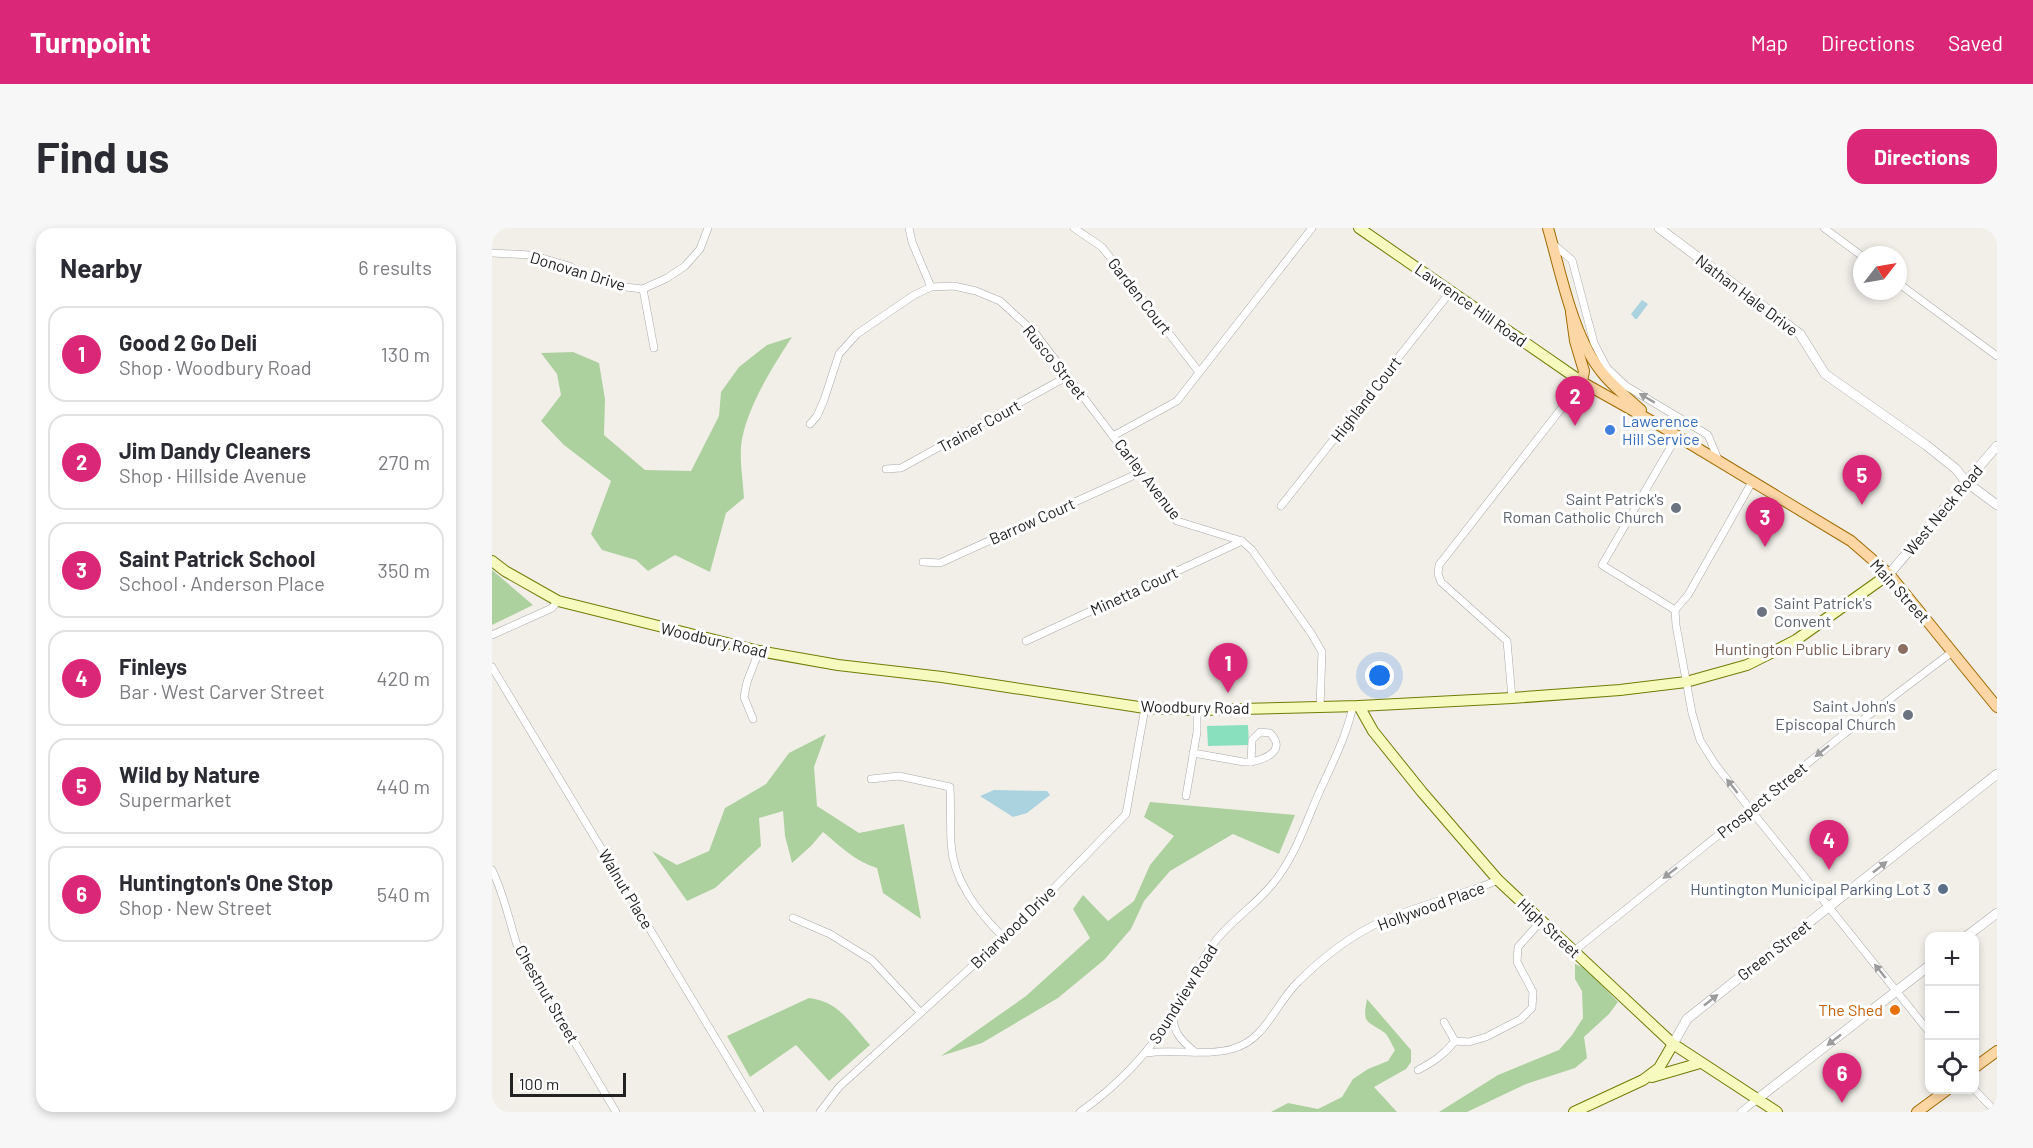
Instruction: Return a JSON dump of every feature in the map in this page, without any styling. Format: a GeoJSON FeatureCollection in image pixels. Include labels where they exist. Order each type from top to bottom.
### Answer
{"type":"FeatureCollection","features":[{"type":"Feature","properties":{"kind":"main road","name":"Lawrence Hill Road"},"geometry":{"type":"LineString","coordinates":[[1359,228],[1582,382]]}},
{"type":"Feature","properties":{"kind":"main road","name":"Main Street"},"geometry":{"type":"LineString","coordinates":[[1548,228],[1571,312],[1575,341],[1584,371],[1582,382],[1664,428],[1851,541],[1889,574],[1997,707]]}},
{"type":"Feature","properties":{"kind":"main road","name":"Main Street"},"geometry":{"type":"LineString","coordinates":[[1571,312],[1590,354],[1604,376],[1664,428]]}},
{"type":"Feature","properties":{"kind":"main road","name":"Woodbury Road"},"geometry":{"type":"LineString","coordinates":[[492,561],[505,571],[558,601],[759,651],[838,665],[942,677],[1145,708],[1197,710],[1356,706],[1512,698],[1620,690],[1686,682],[1747,665],[1796,640],[1889,574]]}},
{"type":"Feature","properties":{"kind":"main road","name":"High Street"},"geometry":{"type":"LineString","coordinates":[[1356,706],[1408,776],[1498,880],[1673,1044],[1777,1112]]}},
{"type":"Feature","properties":{"kind":"main road"},"geometry":{"type":"LineString","coordinates":[[1643,1080],[1659,1068],[1673,1044]]}},
{"type":"Feature","properties":{"kind":"main road"},"geometry":{"type":"LineString","coordinates":[[1979,1064],[1997,1051]]}},
{"type":"Feature","properties":{"kind":"main road"},"geometry":{"type":"LineString","coordinates":[[1574,1112],[1643,1080],[1700,1063]]}},
{"type":"Feature","properties":{"kind":"main road"},"geometry":{"type":"LineString","coordinates":[[1917,1112],[1940,1094]]}},
{"type":"Feature","properties":{"kind":"street","name":"Donovan Drive"},"geometry":{"type":"LineString","coordinates":[[492,253],[531,255],[569,266],[589,278],[616,286],[643,289],[667,278],[685,266],[700,249],[708,228]]}},
{"type":"Feature","properties":{"kind":"street"},"geometry":{"type":"LineString","coordinates":[[810,424],[817,416],[824,400],[839,354],[857,333],[931,286],[912,242],[909,228]]}},
{"type":"Feature","properties":{"kind":"street","name":"Garden Court"},"geometry":{"type":"LineString","coordinates":[[1074,228],[1102,247],[1199,372]]}},
{"type":"Feature","properties":{"kind":"street","name":"Carley Avenue"},"geometry":{"type":"LineString","coordinates":[[1242,541],[1177,521],[1113,436],[1176,400],[1312,228]]}},
{"type":"Feature","properties":{"kind":"street","name":"Nathan Hale Drive"},"geometry":{"type":"LineString","coordinates":[[1659,228],[1800,334],[1825,374],[1926,445],[1956,469],[1966,482],[1997,505]]}},
{"type":"Feature","properties":{"kind":"street"},"geometry":{"type":"LineString","coordinates":[[1824,228],[1853,249]]}},
{"type":"Feature","properties":{"kind":"street"},"geometry":{"type":"LineString","coordinates":[[1552,243],[1572,260],[1594,343],[1607,368],[1626,386],[1708,435],[1719,462]]}},
{"type":"Feature","properties":{"kind":"street","name":"Rusco Street"},"geometry":{"type":"LineString","coordinates":[[931,286],[954,286],[976,291],[1000,301],[1035,333],[1113,436]]}},
{"type":"Feature","properties":{"kind":"street"},"geometry":{"type":"LineString","coordinates":[[643,289],[654,348]]}},
{"type":"Feature","properties":{"kind":"street"},"geometry":{"type":"LineString","coordinates":[[1907,290],[1997,356]]}},
{"type":"Feature","properties":{"kind":"street","name":"Highland Court"},"geometry":{"type":"LineString","coordinates":[[1281,507],[1451,291]]}},
{"type":"Feature","properties":{"kind":"street","name":"Trainer Court"},"geometry":{"type":"LineString","coordinates":[[886,469],[901,468],[1068,376]]}},
{"type":"Feature","properties":{"kind":"street"},"geometry":{"type":"LineString","coordinates":[[1512,698],[1507,641],[1441,582],[1438,565],[1582,382]]}},
{"type":"Feature","properties":{"kind":"street"},"geometry":{"type":"LineString","coordinates":[[1676,610],[1602,565],[1677,436]]}},
{"type":"Feature","properties":{"kind":"street","name":"West Neck Road"},"geometry":{"type":"LineString","coordinates":[[1889,574],[1997,446]]}},
{"type":"Feature","properties":{"kind":"street","name":"Barrow Court"},"geometry":{"type":"LineString","coordinates":[[923,562],[940,563],[1139,472]]}},
{"type":"Feature","properties":{"kind":"street"},"geometry":{"type":"LineString","coordinates":[[1752,482],[1676,610],[1676,625],[1686,682],[1700,740],[1715,764],[1750,809],[1925,1028]]}},
{"type":"Feature","properties":{"kind":"street"},"geometry":{"type":"LineString","coordinates":[[1242,541],[1252,550],[1322,652],[1320,707]]}},
{"type":"Feature","properties":{"kind":"street","name":"Minetta Court"},"geometry":{"type":"LineString","coordinates":[[1026,641],[1242,541]]}},
{"type":"Feature","properties":{"kind":"street"},"geometry":{"type":"LineString","coordinates":[[492,635],[552,608],[558,601]]}},
{"type":"Feature","properties":{"kind":"street"},"geometry":{"type":"LineString","coordinates":[[753,719],[744,697],[759,651]]}},
{"type":"Feature","properties":{"kind":"street","name":"Prospect Street"},"geometry":{"type":"LineString","coordinates":[[1574,951],[1844,734],[1952,652]]}},
{"type":"Feature","properties":{"kind":"street","name":"Walnut Place"},"geometry":{"type":"LineString","coordinates":[[492,667],[760,1112]]}},
{"type":"Feature","properties":{"kind":"street","name":"Soundview Road"},"geometry":{"type":"LineString","coordinates":[[1080,1112],[1101,1097],[1146,1053],[1173,1014],[1210,948],[1278,877],[1293,851],[1333,764],[1356,706]]}},
{"type":"Feature","properties":{"kind":"street","name":"Briarwood Drive"},"geometry":{"type":"LineString","coordinates":[[820,1112],[838,1088],[1004,938],[1126,814],[1145,708]]}},
{"type":"Feature","properties":{"kind":"street"},"geometry":{"type":"LineString","coordinates":[[1186,796],[1197,732],[1197,710]]}},
{"type":"Feature","properties":{"kind":"street"},"geometry":{"type":"LineString","coordinates":[[1193,753],[1244,762],[1251,762],[1263,759],[1275,751],[1277,745],[1270,733],[1260,732],[1254,736],[1251,745],[1251,762]]}},
{"type":"Feature","properties":{"kind":"street","name":"Green Street"},"geometry":{"type":"LineString","coordinates":[[1673,1044],[1687,1019],[1997,774]]}},
{"type":"Feature","properties":{"kind":"street"},"geometry":{"type":"LineString","coordinates":[[871,780],[899,776],[950,787],[951,844],[957,872],[969,898],[1004,938]]}},
{"type":"Feature","properties":{"kind":"street","name":"Chestnut Street"},"geometry":{"type":"LineString","coordinates":[[492,870],[503,893],[517,945],[616,1112]]}},
{"type":"Feature","properties":{"kind":"street","name":"Hollywood Place"},"geometry":{"type":"LineString","coordinates":[[1146,1053],[1161,1050],[1195,1052],[1232,1050],[1249,1042],[1264,1029],[1295,985],[1336,950],[1372,927],[1498,880]]}},
{"type":"Feature","properties":{"kind":"street"},"geometry":{"type":"LineString","coordinates":[[1972,932],[1997,913]]}},
{"type":"Feature","properties":{"kind":"street"},"geometry":{"type":"LineString","coordinates":[[793,918],[830,934],[872,960],[920,1012]]}},
{"type":"Feature","properties":{"kind":"street"},"geometry":{"type":"LineString","coordinates":[[1455,1041],[1469,1042],[1486,1037],[1521,1019],[1532,1008],[1533,992],[1516,962],[1518,947],[1541,921]]}},
{"type":"Feature","properties":{"kind":"street"},"geometry":{"type":"LineString","coordinates":[[1741,1112],[1925,968]]}},
{"type":"Feature","properties":{"kind":"street"},"geometry":{"type":"LineString","coordinates":[[1173,1014],[1173,1027],[1181,1041],[1195,1052]]}},
{"type":"Feature","properties":{"kind":"street"},"geometry":{"type":"LineString","coordinates":[[1444,1022],[1455,1041]]}},
{"type":"Feature","properties":{"kind":"street"},"geometry":{"type":"LineString","coordinates":[[1418,1070],[1445,1054],[1455,1041]]}},
{"type":"Feature","properties":{"kind":"street"},"geometry":{"type":"LineString","coordinates":[[1979,1094],[1995,1112]]}},
{"type":"Feature","properties":{"kind":"green space"},"geometry":{"type":"Polygon","coordinates":[[[792,337],[753,404],[743,433],[741,447],[744,498],[726,513],[710,572],[675,555],[648,571],[636,560],[602,550],[591,534],[611,481],[564,445],[541,421],[561,395],[557,374],[541,353],[573,352],[599,363],[605,399],[604,435],[645,470],[691,471],[719,416],[721,392],[739,367],[767,345],[792,337]]]}},
{"type":"Feature","properties":{"kind":"green space"},"geometry":{"type":"Polygon","coordinates":[[[492,570],[533,605],[492,625],[492,570]]]}},
{"type":"Feature","properties":{"kind":"green space"},"geometry":{"type":"Polygon","coordinates":[[[1248,725],[1249,745],[1208,746],[1207,726],[1248,725]]]}},
{"type":"Feature","properties":{"kind":"green space"},"geometry":{"type":"Polygon","coordinates":[[[826,734],[814,767],[817,806],[859,833],[904,824],[921,919],[883,893],[877,868],[855,858],[823,832],[792,863],[785,836],[783,811],[759,818],[761,846],[715,888],[687,901],[652,851],[677,865],[709,851],[725,808],[766,784],[789,753],[826,734]]]}},
{"type":"Feature","properties":{"kind":"green space"},"geometry":{"type":"Polygon","coordinates":[[[1150,802],[1295,815],[1279,854],[1233,834],[1170,871],[1144,901],[1131,929],[1104,960],[1058,998],[982,1043],[941,1056],[1026,996],[1090,938],[1073,909],[1083,895],[1108,921],[1134,901],[1150,865],[1174,836],[1144,817],[1150,802]]]}},
{"type":"Feature","properties":{"kind":"green space"},"geometry":{"type":"Polygon","coordinates":[[[1575,964],[1585,968],[1618,1002],[1609,1014],[1584,1037],[1587,1058],[1575,1068],[1526,1084],[1467,1112],[1439,1112],[1498,1075],[1559,1050],[1583,1018],[1582,991],[1575,979],[1575,964]]]}},
{"type":"Feature","properties":{"kind":"green space"},"geometry":{"type":"Polygon","coordinates":[[[809,998],[829,1004],[844,1015],[870,1045],[829,1081],[796,1045],[750,1077],[727,1036],[809,998]]]}},
{"type":"Feature","properties":{"kind":"green space"},"geometry":{"type":"Polygon","coordinates":[[[1367,999],[1411,1050],[1411,1062],[1406,1069],[1374,1087],[1397,1112],[1271,1112],[1288,1103],[1318,1109],[1342,1097],[1353,1079],[1368,1069],[1388,1061],[1395,1050],[1385,1033],[1367,1021],[1365,1013],[1367,999]]]}},
{"type":"Feature","properties":{"kind":"water"},"geometry":{"type":"Polygon","coordinates":[[[1642,300],[1648,304],[1635,319],[1631,314],[1642,300]]]}},
{"type":"Feature","properties":{"kind":"water"},"geometry":{"type":"Polygon","coordinates":[[[994,790],[1047,791],[1050,795],[1027,813],[1013,817],[980,796],[994,790]]]}},
{"type":"Feature","properties":{"kind":"place","name":"Jim Dandy Cleaners"},"geometry":{"type":"Point","coordinates":[1575,426]}},
{"type":"Feature","properties":{"kind":"place","name":"Lawerence Hill Service"},"geometry":{"type":"Point","coordinates":[1610,430]}},
{"type":"Feature","properties":{"kind":"place","name":"Wild by Nature"},"geometry":{"type":"Point","coordinates":[1862,505]}},
{"type":"Feature","properties":{"kind":"place","name":"Saint Patrick's Roman Catholic Church"},"geometry":{"type":"Point","coordinates":[1676,508]}},
{"type":"Feature","properties":{"kind":"place","name":"Saint Patrick School"},"geometry":{"type":"Point","coordinates":[1765,547]}},
{"type":"Feature","properties":{"kind":"place","name":"Saint Patrick's Convent"},"geometry":{"type":"Point","coordinates":[1762,612]}},
{"type":"Feature","properties":{"kind":"place","name":"Huntington Public Library"},"geometry":{"type":"Point","coordinates":[1903,649]}},
{"type":"Feature","properties":{"kind":"place","name":"Good 2 Go Deli"},"geometry":{"type":"Point","coordinates":[1228,693]}},
{"type":"Feature","properties":{"kind":"place","name":"Saint John's Episcopal Church"},"geometry":{"type":"Point","coordinates":[1908,715]}},
{"type":"Feature","properties":{"kind":"place","name":"Finleys"},"geometry":{"type":"Point","coordinates":[1829,870]}},
{"type":"Feature","properties":{"kind":"place","name":"Huntington Municipal Parking Lot 3"},"geometry":{"type":"Point","coordinates":[1943,889]}},
{"type":"Feature","properties":{"kind":"place","name":"The Shed"},"geometry":{"type":"Point","coordinates":[1895,1010]}},
{"type":"Feature","properties":{"kind":"place","name":"Huntington's One Stop"},"geometry":{"type":"Point","coordinates":[1842,1103]}}]}
